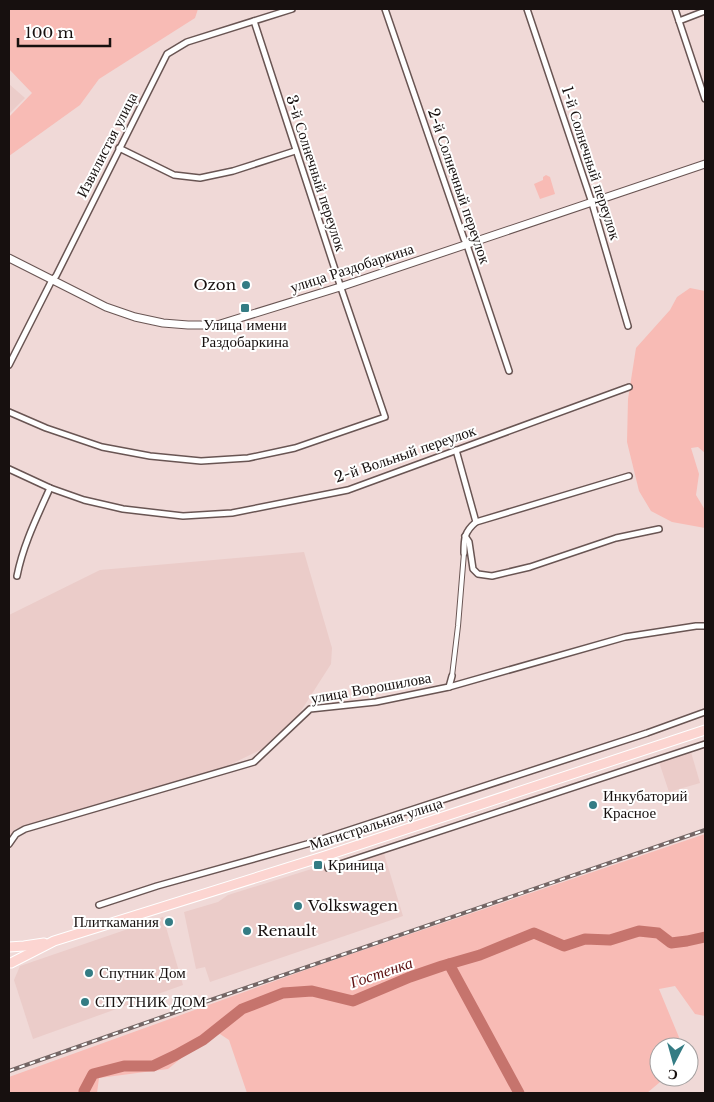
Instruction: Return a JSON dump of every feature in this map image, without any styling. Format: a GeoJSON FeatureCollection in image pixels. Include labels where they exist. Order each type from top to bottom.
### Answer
{"type":"FeatureCollection","features":[{"type":"Feature","properties":{"kind":"main road","name":"Магистральная улица"},"geometry":{"type":"LineString","coordinates":[[10,966],[11,957],[9,949],[54,941],[325,856],[705,730]]}},
{"type":"Feature","properties":{"kind":"main road","name":"Магистральная улица"},"geometry":{"type":"LineString","coordinates":[[10,966],[54,941]]}},
{"type":"Feature","properties":{"kind":"street","name":"Извилистая улица"},"geometry":{"type":"LineString","coordinates":[[9,365],[52,280],[56,276],[167,54],[186,42],[292,9]]}},
{"type":"Feature","properties":{"kind":"street","name":"2-й Солнечный переулок"},"geometry":{"type":"LineString","coordinates":[[385,9],[509,371]]}},
{"type":"Feature","properties":{"kind":"street","name":"1-й Солнечный переулок"},"geometry":{"type":"LineString","coordinates":[[527,9],[592,203],[628,326]]}},
{"type":"Feature","properties":{"kind":"street"},"geometry":{"type":"LineString","coordinates":[[675,9],[705,99]]}},
{"type":"Feature","properties":{"kind":"street"},"geometry":{"type":"LineString","coordinates":[[679,21],[705,11]]}},
{"type":"Feature","properties":{"kind":"street","name":"3-й Солнечный переулок"},"geometry":{"type":"LineString","coordinates":[[9,412],[46,428],[102,447],[150,456],[201,461],[248,458],[295,448],[385,417],[340,287],[254,22]]}},
{"type":"Feature","properties":{"kind":"street"},"geometry":{"type":"LineString","coordinates":[[119,148],[174,174],[200,178],[232,171],[295,151]]}},
{"type":"Feature","properties":{"kind":"street","name":"улица Раздобаркина"},"geometry":{"type":"LineString","coordinates":[[9,258],[106,307],[135,317],[188,325],[217,325],[340,287],[705,164]]}},
{"type":"Feature","properties":{"kind":"street","name":"2-й Вольный переулок"},"geometry":{"type":"LineString","coordinates":[[9,469],[50,488],[84,500],[123,509],[183,516],[232,513],[348,490],[629,387]]}},
{"type":"Feature","properties":{"kind":"street"},"geometry":{"type":"LineString","coordinates":[[456,450],[476,522]]}},
{"type":"Feature","properties":{"kind":"street"},"geometry":{"type":"LineString","coordinates":[[449,686],[458,626],[465,536],[470,527],[476,522],[629,476]]}},
{"type":"Feature","properties":{"kind":"street"},"geometry":{"type":"LineString","coordinates":[[17,576],[20,558],[50,488]]}},
{"type":"Feature","properties":{"kind":"street"},"geometry":{"type":"LineString","coordinates":[[465,536],[469,542],[473,569],[478,574],[492,576],[530,567],[616,538],[659,529]]}},
{"type":"Feature","properties":{"kind":"street","name":"улица Ворошилова"},"geometry":{"type":"LineString","coordinates":[[9,844],[16,834],[26,829],[254,762],[310,709],[376,702],[449,686],[625,637],[705,626]]}},
{"type":"Feature","properties":{"kind":"street"},"geometry":{"type":"LineString","coordinates":[[99,905],[160,885],[320,840],[647,733],[705,712]]}},
{"type":"Feature","properties":{"kind":"street"},"geometry":{"type":"LineString","coordinates":[[325,856],[328,868],[705,744]]}},
{"type":"Feature","properties":{"kind":"shaded area"},"geometry":{"type":"Polygon","coordinates":[[[9,9],[198,9],[195,18],[99,79],[80,105],[9,156],[9,117],[32,93],[9,69],[9,9]]]}},
{"type":"Feature","properties":{"kind":"shaded area"},"geometry":{"type":"Polygon","coordinates":[[[9,84],[25,98],[9,114],[9,84]]]}},
{"type":"Feature","properties":{"kind":"shaded area"},"geometry":{"type":"Polygon","coordinates":[[[546,175],[550,177],[555,194],[540,199],[534,184],[543,180],[543,177],[546,175]]]}},
{"type":"Feature","properties":{"kind":"shaded area"},"geometry":{"type":"Polygon","coordinates":[[[690,288],[705,291],[705,453],[698,447],[691,448],[699,474],[696,495],[705,510],[705,528],[672,522],[651,511],[639,491],[627,442],[628,399],[636,348],[670,310],[677,297],[690,288]]]}},
{"type":"Feature","properties":{"kind":"shaded area"},"geometry":{"type":"Polygon","coordinates":[[[304,552],[332,648],[331,664],[283,739],[213,773],[15,829],[9,840],[9,615],[100,570],[304,552]]]}},
{"type":"Feature","properties":{"kind":"shaded area"},"geometry":{"type":"Polygon","coordinates":[[[691,752],[700,783],[669,792],[659,762],[691,752]]]}},
{"type":"Feature","properties":{"kind":"shaded area"},"geometry":{"type":"Polygon","coordinates":[[[705,834],[705,1016],[695,1014],[675,986],[659,989],[679,1037],[649,1037],[649,1087],[654,1087],[647,1093],[247,1093],[229,1040],[220,1034],[207,1037],[168,1069],[99,1078],[97,1093],[9,1093],[9,1077],[322,964],[705,834]]]}},
{"type":"Feature","properties":{"kind":"shaded area"},"geometry":{"type":"Polygon","coordinates":[[[382,847],[403,916],[210,982],[205,967],[196,969],[184,912],[218,902],[228,895],[382,847]]]}},
{"type":"Feature","properties":{"kind":"shaded area"},"geometry":{"type":"Polygon","coordinates":[[[163,917],[183,985],[33,1039],[14,980],[20,966],[163,917]]]}},
{"type":"Feature","properties":{"kind":"waterway","name":"Гостенка"},"geometry":{"type":"LineString","coordinates":[[84,1093],[93,1074],[124,1066],[153,1066],[203,1040],[242,1009],[283,993],[312,991],[353,1001],[410,977],[480,955],[534,933],[564,946],[585,939],[610,940],[639,931],[658,933],[671,943],[705,937]]}},
{"type":"Feature","properties":{"kind":"waterway"},"geometry":{"type":"LineString","coordinates":[[449,964],[519,1093]]}},
{"type":"Feature","properties":{"kind":"railway"},"geometry":{"type":"LineString","coordinates":[[9,1071],[705,830]]}},
{"type":"Feature","properties":{"kind":"place","name":"Ozon"},"geometry":{"type":"Point","coordinates":[246,285]}},
{"type":"Feature","properties":{"kind":"place","name":"Улица имени Раздобаркина"},"geometry":{"type":"Point","coordinates":[245,308]}},
{"type":"Feature","properties":{"kind":"place","name":"Инкубаторий Красное"},"geometry":{"type":"Point","coordinates":[593,805]}},
{"type":"Feature","properties":{"kind":"place","name":"Криница"},"geometry":{"type":"Point","coordinates":[318,865]}},
{"type":"Feature","properties":{"kind":"place","name":"Volkswagen"},"geometry":{"type":"Point","coordinates":[298,906]}},
{"type":"Feature","properties":{"kind":"place","name":"Плиткамания"},"geometry":{"type":"Point","coordinates":[169,922]}},
{"type":"Feature","properties":{"kind":"place","name":"Renault"},"geometry":{"type":"Point","coordinates":[247,931]}},
{"type":"Feature","properties":{"kind":"place","name":"Спутник Дом"},"geometry":{"type":"Point","coordinates":[89,973]}},
{"type":"Feature","properties":{"kind":"place","name":"СПУТНИК ДОМ"},"geometry":{"type":"Point","coordinates":[85,1002]}}]}
